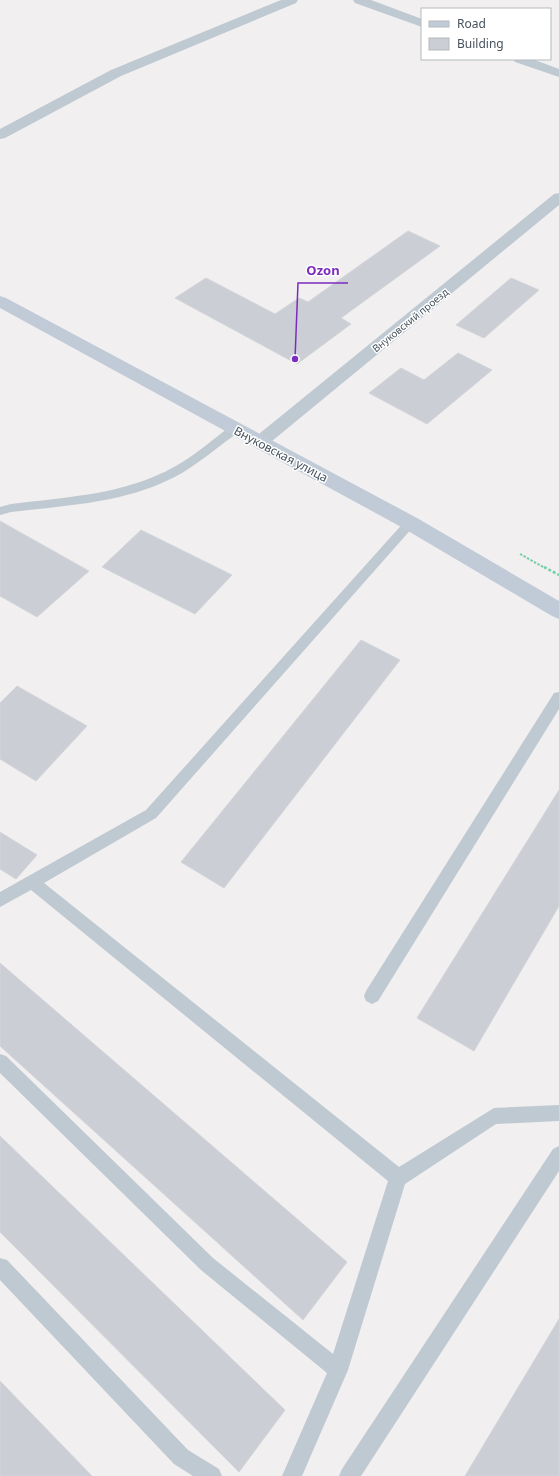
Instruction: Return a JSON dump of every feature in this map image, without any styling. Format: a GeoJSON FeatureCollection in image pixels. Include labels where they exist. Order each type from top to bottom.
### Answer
{"type":"FeatureCollection","features":[{"type":"Feature","properties":{"kind":"main road","name":"Внуковская улица"},"geometry":{"type":"LineString","coordinates":[[0,301],[410,523],[559,611]]}},
{"type":"Feature","properties":{"kind":"street"},"geometry":{"type":"LineString","coordinates":[[0,136],[116,73],[292,0]]}},
{"type":"Feature","properties":{"kind":"street"},"geometry":{"type":"LineString","coordinates":[[359,0],[421,23]]}},
{"type":"Feature","properties":{"kind":"street"},"geometry":{"type":"LineString","coordinates":[[523,60],[559,73]]}},
{"type":"Feature","properties":{"kind":"street","name":"Внуковский проезд"},"geometry":{"type":"LineString","coordinates":[[260,442],[559,197]]}},
{"type":"Feature","properties":{"kind":"lane"},"geometry":{"type":"LineString","coordinates":[[0,511],[11,508],[114,495],[142,486],[178,470],[235,429]]}},
{"type":"Feature","properties":{"kind":"lane"},"geometry":{"type":"LineString","coordinates":[[0,899],[151,814],[410,523]]}},
{"type":"Feature","properties":{"kind":"lane"},"geometry":{"type":"LineString","coordinates":[[372,996],[559,697]]}},
{"type":"Feature","properties":{"kind":"lane"},"geometry":{"type":"LineString","coordinates":[[32,882],[398,1178]]}},
{"type":"Feature","properties":{"kind":"lane"},"geometry":{"type":"LineString","coordinates":[[0,1062],[207,1264],[338,1370]]}},
{"type":"Feature","properties":{"kind":"lane"},"geometry":{"type":"LineString","coordinates":[[292,1476],[338,1370],[398,1178],[494,1116],[559,1113]]}},
{"type":"Feature","properties":{"kind":"lane"},"geometry":{"type":"LineString","coordinates":[[349,1476],[559,1155]]}},
{"type":"Feature","properties":{"kind":"lane"},"geometry":{"type":"LineString","coordinates":[[0,1267],[181,1457],[212,1476]]}},
{"type":"Feature","properties":{"kind":"building"},"geometry":{"type":"Polygon","coordinates":[[[408,231],[440,246],[341,318],[351,324],[297,364],[175,298],[206,278],[275,314],[299,298],[308,302],[408,231]]]}},
{"type":"Feature","properties":{"kind":"building"},"geometry":{"type":"Polygon","coordinates":[[[511,278],[539,290],[484,338],[456,325],[511,278]]]}},
{"type":"Feature","properties":{"kind":"building"},"geometry":{"type":"Polygon","coordinates":[[[458,353],[492,370],[427,424],[369,393],[401,368],[424,380],[458,353]]]}},
{"type":"Feature","properties":{"kind":"building"},"geometry":{"type":"Polygon","coordinates":[[[0,521],[89,571],[37,617],[0,596],[0,521]]]}},
{"type":"Feature","properties":{"kind":"building"},"geometry":{"type":"Polygon","coordinates":[[[141,530],[232,575],[195,614],[102,567],[141,530]]]}},
{"type":"Feature","properties":{"kind":"building"},"geometry":{"type":"Polygon","coordinates":[[[361,640],[400,660],[224,888],[181,862],[361,640]]]}},
{"type":"Feature","properties":{"kind":"building"},"geometry":{"type":"Polygon","coordinates":[[[17,686],[87,726],[36,781],[0,759],[0,703],[17,686]]]}},
{"type":"Feature","properties":{"kind":"building"},"geometry":{"type":"Polygon","coordinates":[[[559,790],[559,906],[474,1051],[417,1018],[559,790]]]}},
{"type":"Feature","properties":{"kind":"building"},"geometry":{"type":"Polygon","coordinates":[[[0,832],[37,855],[16,879],[0,869],[0,832]]]}},
{"type":"Feature","properties":{"kind":"building"},"geometry":{"type":"Polygon","coordinates":[[[0,963],[347,1262],[303,1320],[0,1046],[0,963]]]}},
{"type":"Feature","properties":{"kind":"building"},"geometry":{"type":"Polygon","coordinates":[[[0,1136],[285,1410],[239,1472],[0,1232],[0,1136]]]}},
{"type":"Feature","properties":{"kind":"building"},"geometry":{"type":"Polygon","coordinates":[[[559,1319],[559,1476],[465,1476],[559,1319]]]}},
{"type":"Feature","properties":{"kind":"building"},"geometry":{"type":"Polygon","coordinates":[[[0,1381],[92,1476],[0,1476],[0,1381]]]}},
{"type":"Feature","properties":{"kind":"place","name":"Ozon"},"geometry":{"type":"Point","coordinates":[295,359]}}]}
